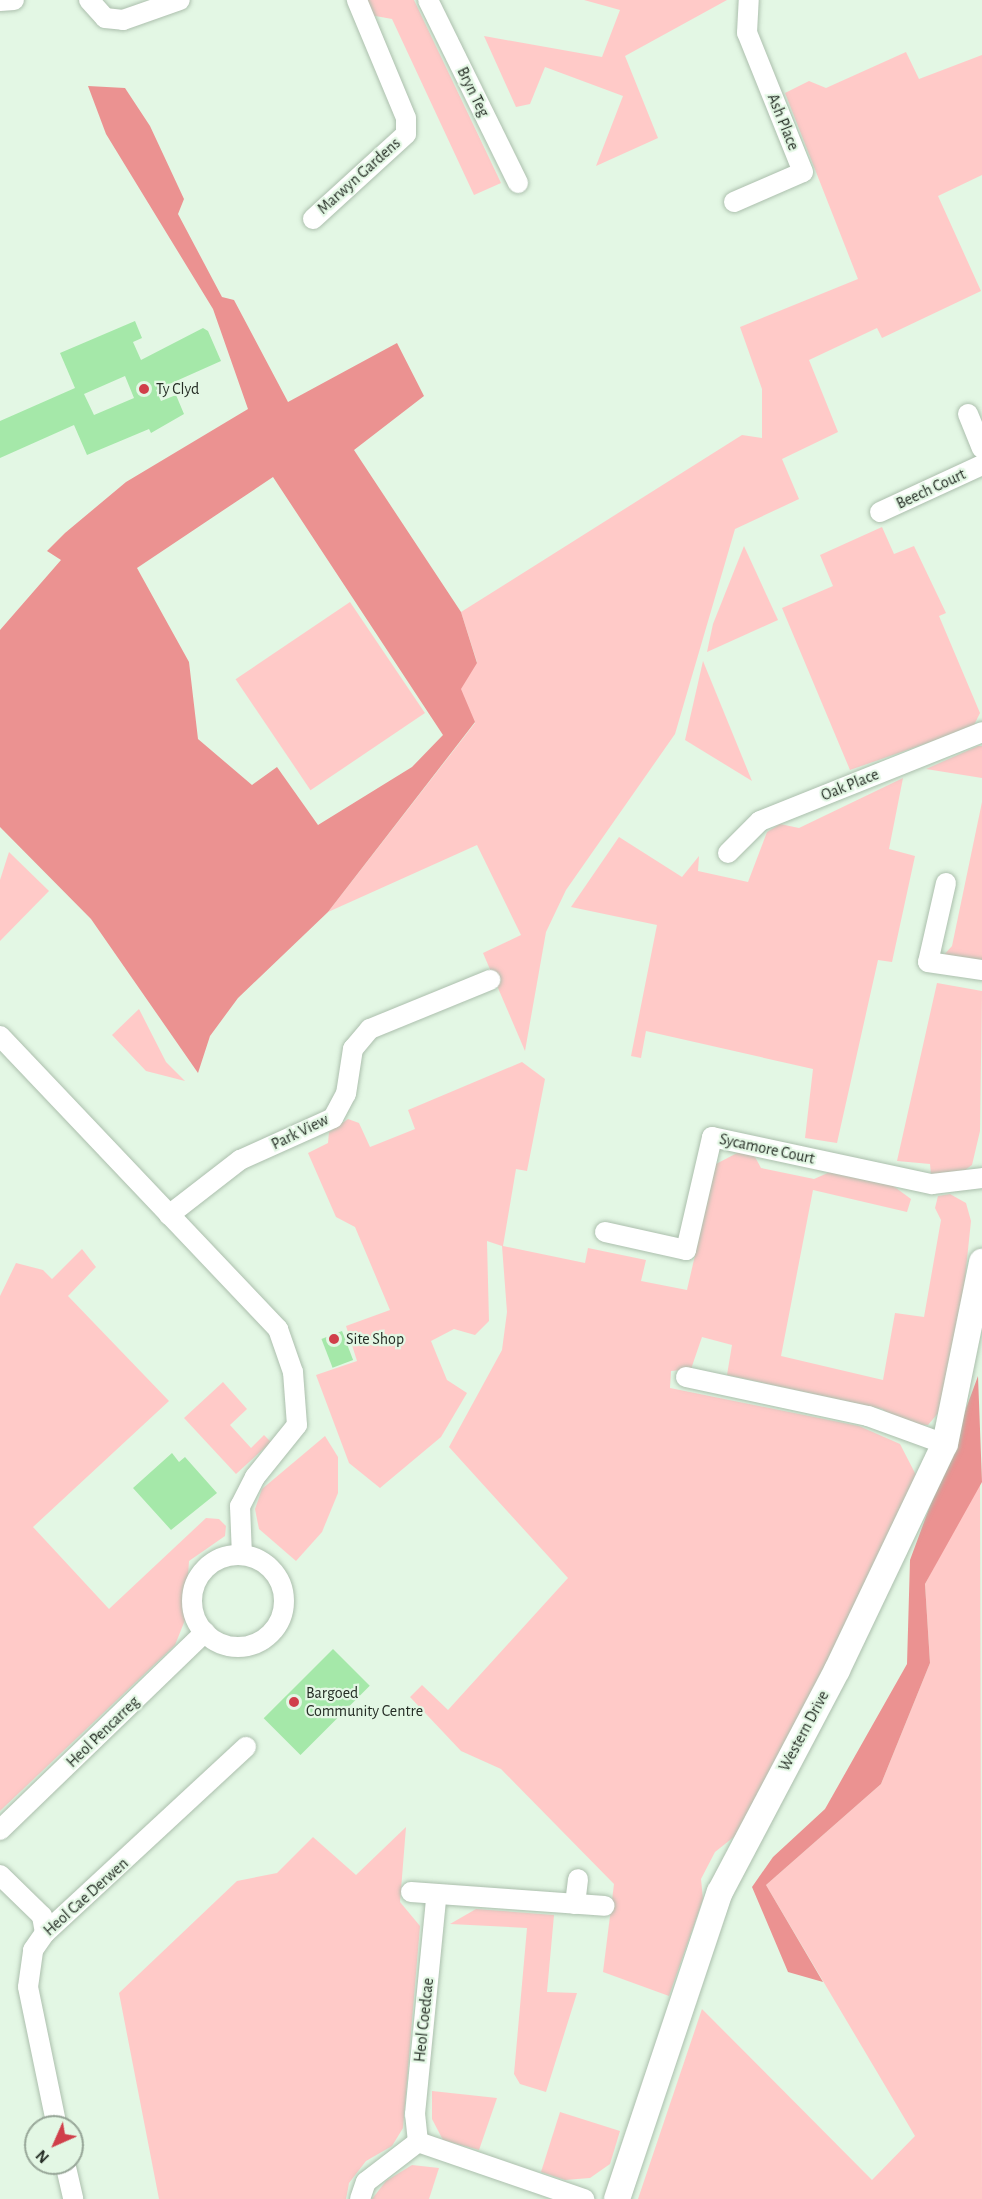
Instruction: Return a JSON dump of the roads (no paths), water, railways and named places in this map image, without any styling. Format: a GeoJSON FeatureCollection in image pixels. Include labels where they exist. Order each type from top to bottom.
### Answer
{"type":"FeatureCollection","features":[{"type":"Feature","properties":{"kind":"street"},"geometry":{"type":"LineString","coordinates":[[0,1],[14,0]]}},
{"type":"Feature","properties":{"kind":"street"},"geometry":{"type":"LineString","coordinates":[[89,0],[105,18],[123,20],[180,0]]}},
{"type":"Feature","properties":{"kind":"street","name":"Marwyn Gardens"},"geometry":{"type":"LineString","coordinates":[[313,219],[406,134],[406,118],[357,0]]}},
{"type":"Feature","properties":{"kind":"street","name":"Bryn Teg"},"geometry":{"type":"LineString","coordinates":[[428,0],[518,183]]}},
{"type":"Feature","properties":{"kind":"street","name":"Ash Place"},"geometry":{"type":"LineString","coordinates":[[734,202],[803,172],[747,33],[749,0]]}},
{"type":"Feature","properties":{"kind":"street"},"geometry":{"type":"LineString","coordinates":[[968,414],[982,448]]}},
{"type":"Feature","properties":{"kind":"street","name":"Beech Court"},"geometry":{"type":"LineString","coordinates":[[880,513],[982,465]]}},
{"type":"Feature","properties":{"kind":"street","name":"Oak Place"},"geometry":{"type":"LineString","coordinates":[[728,853],[760,821],[982,732]]}},
{"type":"Feature","properties":{"kind":"street"},"geometry":{"type":"LineString","coordinates":[[946,883],[928,962],[982,970]]}},
{"type":"Feature","properties":{"kind":"street","name":"Park View"},"geometry":{"type":"LineString","coordinates":[[169,1215],[240,1161],[333,1118],[346,1094],[354,1049],[370,1029],[490,980]]}},
{"type":"Feature","properties":{"kind":"street"},"geometry":{"type":"LineString","coordinates":[[0,1036],[278,1329],[293,1372],[297,1425],[255,1477],[240,1506],[242,1555]]}},
{"type":"Feature","properties":{"kind":"street","name":"Sycamore Court"},"geometry":{"type":"LineString","coordinates":[[604,1232],[687,1250],[712,1137],[932,1184],[982,1178]]}},
{"type":"Feature","properties":{"kind":"street","name":"Western Drive"},"geometry":{"type":"LineString","coordinates":[[617,2199],[720,1892],[837,1670],[945,1444],[982,1262]]}},
{"type":"Feature","properties":{"kind":"street"},"geometry":{"type":"LineString","coordinates":[[686,1377],[868,1416],[945,1444]]}},
{"type":"Feature","properties":{"kind":"street"},"geometry":{"type":"LineString","coordinates":[[242,1555],[276,1575],[284,1603],[281,1618],[273,1631],[247,1646],[217,1642],[205,1632],[196,1619],[194,1588],[212,1563],[242,1555]]}},
{"type":"Feature","properties":{"kind":"street","name":"Heol Pencarreg"},"geometry":{"type":"LineString","coordinates":[[0,1830],[205,1632]]}},
{"type":"Feature","properties":{"kind":"street","name":"Heol Cae Derwen"},"geometry":{"type":"LineString","coordinates":[[55,2115],[28,1987],[33,1950],[45,1933],[246,1747]]}},
{"type":"Feature","properties":{"kind":"street"},"geometry":{"type":"LineString","coordinates":[[0,1875],[42,1916],[45,1933]]}},
{"type":"Feature","properties":{"kind":"street"},"geometry":{"type":"LineString","coordinates":[[575,1905],[578,1879]]}},
{"type":"Feature","properties":{"kind":"street"},"geometry":{"type":"LineString","coordinates":[[411,1892],[436,1898],[604,1906]]}},
{"type":"Feature","properties":{"kind":"street","name":"Heol Coedcae"},"geometry":{"type":"LineString","coordinates":[[418,2142],[415,2114],[436,1898]]}},
{"type":"Feature","properties":{"kind":"street"},"geometry":{"type":"LineString","coordinates":[[360,2199],[366,2182],[418,2142],[584,2199]]}},
{"type":"Feature","properties":{"kind":"street"},"geometry":{"type":"LineString","coordinates":[[68,2175],[73,2199]]}},
{"type":"Feature","properties":{"kind":"place","name":"Ty Clyd"},"geometry":{"type":"Point","coordinates":[144,389]}},
{"type":"Feature","properties":{"kind":"place","name":"Site Shop"},"geometry":{"type":"Point","coordinates":[334,1339]}},
{"type":"Feature","properties":{"kind":"place","name":"Bargoed Community Centre"},"geometry":{"type":"Point","coordinates":[294,1702]}}]}
